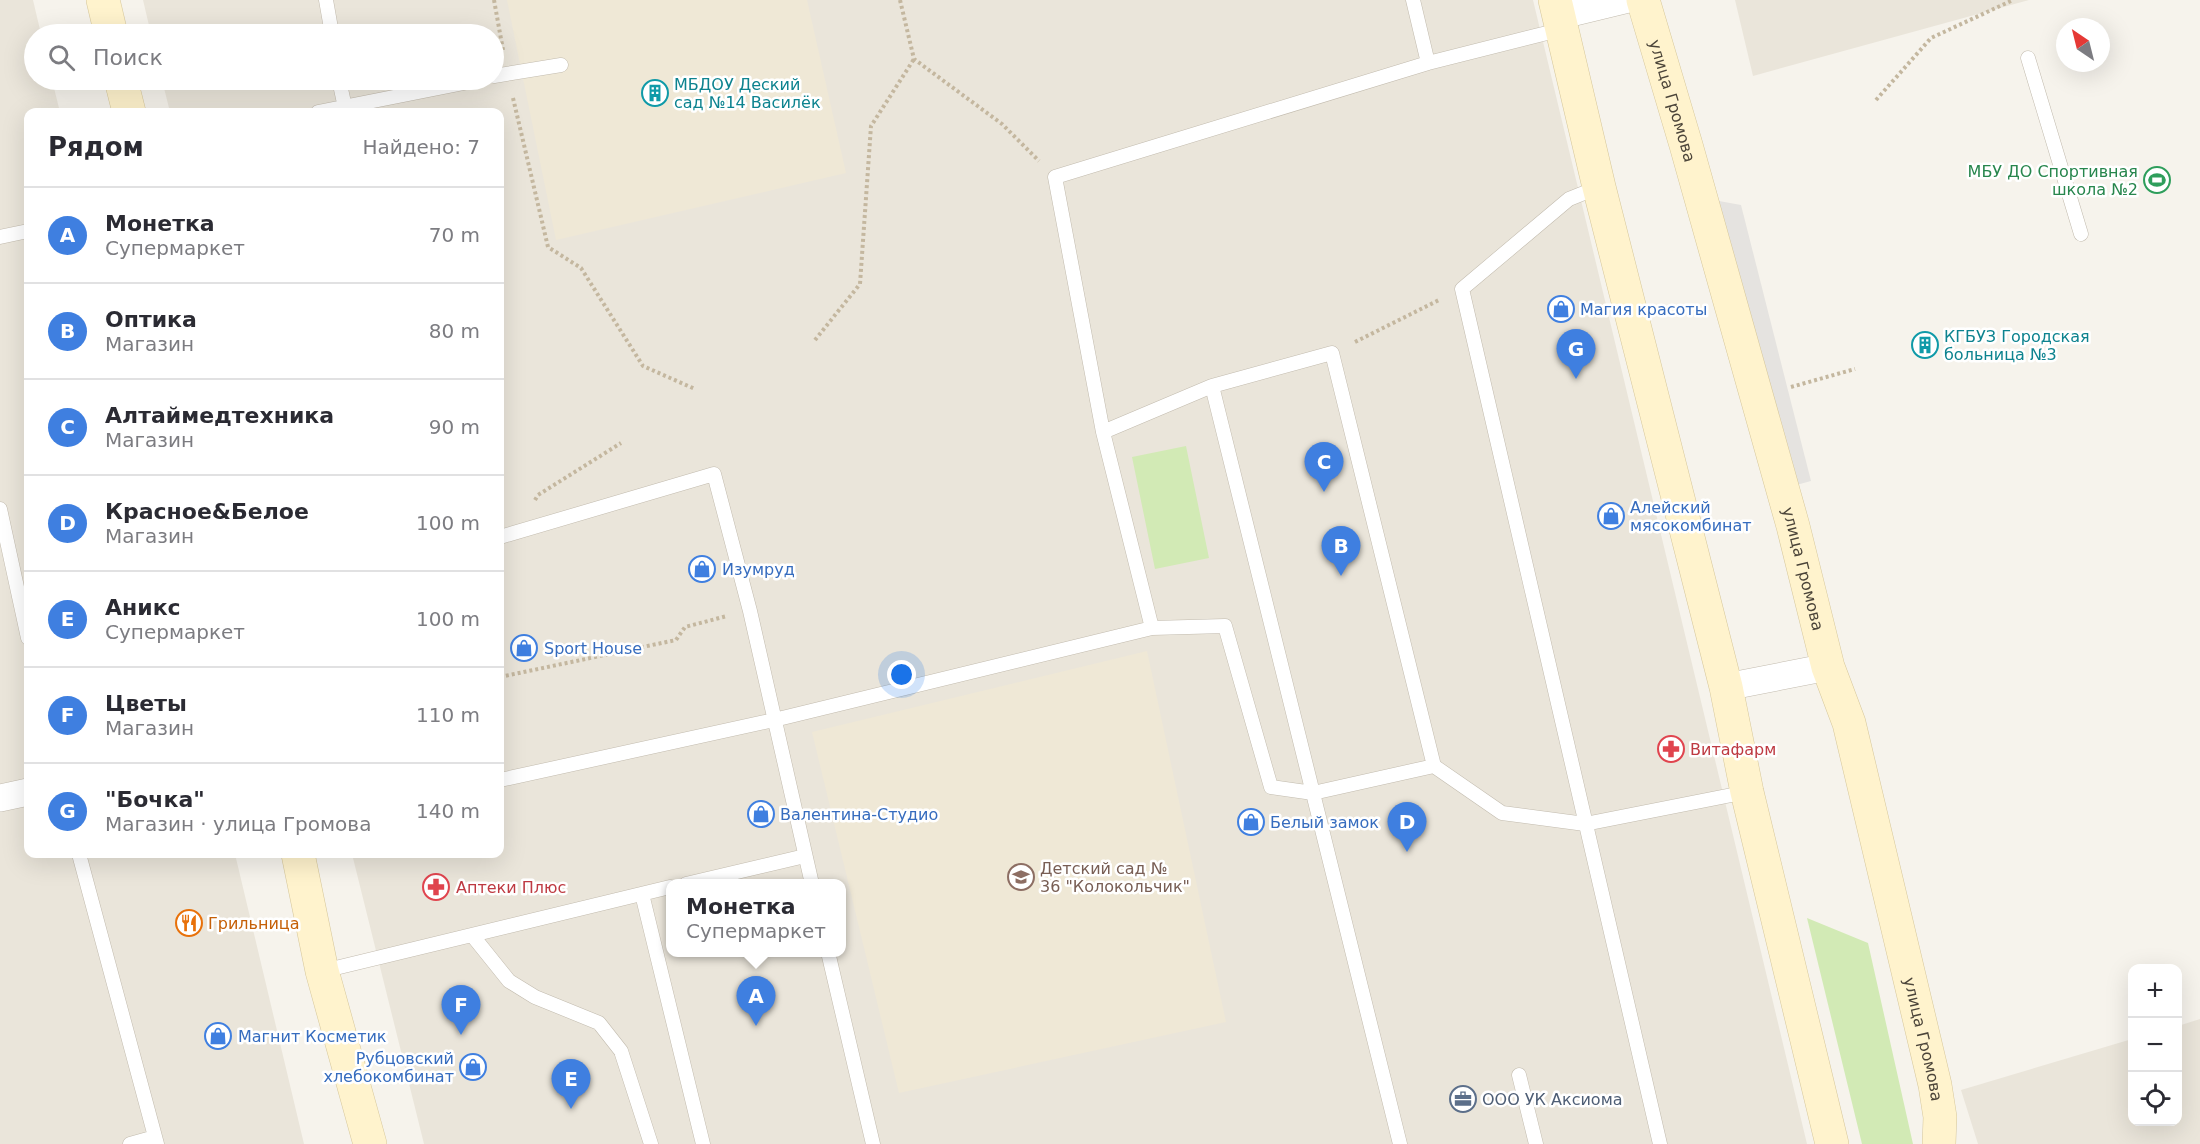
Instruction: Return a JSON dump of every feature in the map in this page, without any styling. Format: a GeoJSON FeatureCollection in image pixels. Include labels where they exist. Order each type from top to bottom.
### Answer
{"type":"FeatureCollection","features":[{"type":"Feature","properties":{"kind":"street"},"geometry":{"type":"LineString","coordinates":[[103,0],[109,24]]}},
{"type":"Feature","properties":{"kind":"street"},"geometry":{"type":"LineString","coordinates":[[1626,0],[1559,15],[1599,187],[1726,687],[1747,792],[1832,1144]]}},
{"type":"Feature","properties":{"kind":"street","name":"улица Громова"},"geometry":{"type":"LineString","coordinates":[[1643,0],[1793,526],[1828,667],[1850,723],[1935,1085],[1940,1117],[1940,1144]]}},
{"type":"Feature","properties":{"kind":"street"},"geometry":{"type":"LineString","coordinates":[[124,90],[128,108]]}},
{"type":"Feature","properties":{"kind":"street"},"geometry":{"type":"LineString","coordinates":[[1726,687],[1828,667]]}},
{"type":"Feature","properties":{"kind":"street"},"geometry":{"type":"LineString","coordinates":[[0,798],[24,793]]}},
{"type":"Feature","properties":{"kind":"street"},"geometry":{"type":"LineString","coordinates":[[299,858],[322,971],[370,1144]]}},
{"type":"Feature","properties":{"kind":"lane"},"geometry":{"type":"LineString","coordinates":[[326,0],[330,24]]}},
{"type":"Feature","properties":{"kind":"lane"},"geometry":{"type":"LineString","coordinates":[[1413,0],[1428,63]]}},
{"type":"Feature","properties":{"kind":"lane"},"geometry":{"type":"LineString","coordinates":[[1152,628],[1103,432],[1054,177],[1428,63],[1559,15]]}},
{"type":"Feature","properties":{"kind":"lane"},"geometry":{"type":"LineString","coordinates":[[2028,58],[2081,234]]}},
{"type":"Feature","properties":{"kind":"lane"},"geometry":{"type":"LineString","coordinates":[[504,75],[561,65]]}},
{"type":"Feature","properties":{"kind":"lane"},"geometry":{"type":"LineString","coordinates":[[341,90],[345,108]]}},
{"type":"Feature","properties":{"kind":"lane"},"geometry":{"type":"LineString","coordinates":[[354,108],[434,90]]}},
{"type":"Feature","properties":{"kind":"lane"},"geometry":{"type":"LineString","coordinates":[[1599,187],[1569,199],[1462,290],[1660,1144]]}},
{"type":"Feature","properties":{"kind":"lane"},"geometry":{"type":"LineString","coordinates":[[0,237],[24,232]]}},
{"type":"Feature","properties":{"kind":"lane"},"geometry":{"type":"LineString","coordinates":[[1103,432],[1212,386],[1332,353],[1434,766],[1502,813],[1585,824],[1747,792]]}},
{"type":"Feature","properties":{"kind":"lane"},"geometry":{"type":"LineString","coordinates":[[1212,386],[1400,1144]]}},
{"type":"Feature","properties":{"kind":"lane"},"geometry":{"type":"LineString","coordinates":[[504,536],[714,474],[750,611],[811,879]]}},
{"type":"Feature","properties":{"kind":"lane"},"geometry":{"type":"LineString","coordinates":[[0,508],[24,619]]}},
{"type":"Feature","properties":{"kind":"lane"},"geometry":{"type":"LineString","coordinates":[[504,779],[774,720],[1152,628],[1226,626],[1271,787],[1313,793],[1434,766]]}},
{"type":"Feature","properties":{"kind":"lane"},"geometry":{"type":"LineString","coordinates":[[707,879],[805,855]]}},
{"type":"Feature","properties":{"kind":"lane"},"geometry":{"type":"LineString","coordinates":[[80,858],[156,1141],[130,1144]]}},
{"type":"Feature","properties":{"kind":"lane"},"geometry":{"type":"LineString","coordinates":[[322,971],[666,888]]}},
{"type":"Feature","properties":{"kind":"lane"},"geometry":{"type":"LineString","coordinates":[[642,894],[703,1144]]}},
{"type":"Feature","properties":{"kind":"lane"},"geometry":{"type":"LineString","coordinates":[[472,935],[509,981],[535,997],[599,1023],[621,1051],[651,1144]]}},
{"type":"Feature","properties":{"kind":"lane"},"geometry":{"type":"LineString","coordinates":[[829,957],[873,1144]]}},
{"type":"Feature","properties":{"kind":"lane"},"geometry":{"type":"LineString","coordinates":[[1519,1075],[1536,1144]]}},
{"type":"Feature","properties":{"kind":"path"},"geometry":{"type":"LineString","coordinates":[[494,0],[499,24]]}},
{"type":"Feature","properties":{"kind":"path"},"geometry":{"type":"LineString","coordinates":[[900,0],[914,59],[1002,124],[1054,177]]}},
{"type":"Feature","properties":{"kind":"path"},"geometry":{"type":"LineString","coordinates":[[1876,100],[1931,38],[2013,0]]}},
{"type":"Feature","properties":{"kind":"path"},"geometry":{"type":"LineString","coordinates":[[504,53],[548,247],[581,268],[643,366],[695,389]]}},
{"type":"Feature","properties":{"kind":"path"},"geometry":{"type":"LineString","coordinates":[[815,340],[860,284],[871,126],[914,59]]}},
{"type":"Feature","properties":{"kind":"path"},"geometry":{"type":"LineString","coordinates":[[1332,353],[1462,290]]}},
{"type":"Feature","properties":{"kind":"path"},"geometry":{"type":"LineString","coordinates":[[1787,388],[1855,369]]}},
{"type":"Feature","properties":{"kind":"path"},"geometry":{"type":"LineString","coordinates":[[515,532],[538,495],[621,443]]}},
{"type":"Feature","properties":{"kind":"path"},"geometry":{"type":"LineString","coordinates":[[504,676],[676,640],[685,627],[750,611]]}},
{"type":"Feature","properties":{"kind":"shaded area"},"geometry":{"type":"Polygon","coordinates":[[[0,0],[33,0],[39,24],[24,24],[24,90],[54,90],[59,108],[24,108],[24,858],[236,858],[304,1144],[0,1144],[0,0]]]}},
{"type":"Feature","properties":{"kind":"shaded area"},"geometry":{"type":"Polygon","coordinates":[[[143,0],[1533,0],[1807,1144],[424,1144],[353,858],[504,858],[504,108],[169,108],[164,90],[504,90],[504,24],[149,24],[143,0]]]}},
{"type":"Feature","properties":{"kind":"shaded area"},"geometry":{"type":"Polygon","coordinates":[[[507,0],[807,0],[846,173],[556,240],[507,0]]]}},
{"type":"Feature","properties":{"kind":"shaded area"},"geometry":{"type":"Polygon","coordinates":[[[1735,0],[2029,0],[1753,76],[1735,0]]]}},
{"type":"Feature","properties":{"kind":"shaded area"},"geometry":{"type":"Polygon","coordinates":[[[1708,199],[1741,205],[1811,481],[1778,490],[1708,199]]]}},
{"type":"Feature","properties":{"kind":"shaded area","name":"Детский сад № 36 \"Колокольчик\""},"geometry":{"type":"Polygon","coordinates":[[[1147,651],[1226,1022],[899,1093],[812,732],[1147,651]]]}},
{"type":"Feature","properties":{"kind":"shaded area"},"geometry":{"type":"Polygon","coordinates":[[[2200,1019],[2200,1144],[1978,1144],[1961,1090],[2128,1040],[2128,1126],[2182,1126],[2182,1025],[2200,1019]]]}},
{"type":"Feature","properties":{"kind":"green space"},"geometry":{"type":"Polygon","coordinates":[[[1186,446],[1209,558],[1155,569],[1132,457],[1186,446]]]}},
{"type":"Feature","properties":{"kind":"green space"},"geometry":{"type":"Polygon","coordinates":[[[1807,918],[1868,943],[1913,1144],[1862,1144],[1807,918]]]}},
{"type":"Feature","properties":{"kind":"place","name":"МБДОУ Деский сад №14 Василёк"},"geometry":{"type":"Point","coordinates":[655,93]}},
{"type":"Feature","properties":{"kind":"place","name":"МБУ ДО Спортивная школа №2"},"geometry":{"type":"Point","coordinates":[2157,180]}},
{"type":"Feature","properties":{"kind":"place","name":"Магия красоты"},"geometry":{"type":"Point","coordinates":[1561,309]}},
{"type":"Feature","properties":{"kind":"place","name":"КГБУЗ Городская больница №3"},"geometry":{"type":"Point","coordinates":[1925,345]}},
{"type":"Feature","properties":{"kind":"place","name":"\"Бочка\""},"geometry":{"type":"Point","coordinates":[1576,379]}},
{"type":"Feature","properties":{"kind":"place","name":"Алтаймедтехника"},"geometry":{"type":"Point","coordinates":[1324,492]}},
{"type":"Feature","properties":{"kind":"place","name":"Алейский мясокомбинат"},"geometry":{"type":"Point","coordinates":[1611,516]}},
{"type":"Feature","properties":{"kind":"place","name":"Изумруд"},"geometry":{"type":"Point","coordinates":[702,569]}},
{"type":"Feature","properties":{"kind":"place","name":"Оптика"},"geometry":{"type":"Point","coordinates":[1341,576]}},
{"type":"Feature","properties":{"kind":"place","name":"Sport House"},"geometry":{"type":"Point","coordinates":[524,648]}},
{"type":"Feature","properties":{"kind":"place","name":"Витафарм"},"geometry":{"type":"Point","coordinates":[1671,749]}},
{"type":"Feature","properties":{"kind":"place","name":"Валентина-Студио"},"geometry":{"type":"Point","coordinates":[761,814]}},
{"type":"Feature","properties":{"kind":"place","name":"Белый замок"},"geometry":{"type":"Point","coordinates":[1251,822]}},
{"type":"Feature","properties":{"kind":"place","name":"Красное&Белое"},"geometry":{"type":"Point","coordinates":[1407,852]}},
{"type":"Feature","properties":{"kind":"place","name":"Детский сад № 36 \"Колокольчик\""},"geometry":{"type":"Point","coordinates":[1021,877]}},
{"type":"Feature","properties":{"kind":"place","name":"Аптеки Плюс"},"geometry":{"type":"Point","coordinates":[436,887]}},
{"type":"Feature","properties":{"kind":"place","name":"Грильница"},"geometry":{"type":"Point","coordinates":[189,923]}},
{"type":"Feature","properties":{"kind":"place","name":"Монетка"},"geometry":{"type":"Point","coordinates":[756,1026]}},
{"type":"Feature","properties":{"kind":"place","name":"Цветы"},"geometry":{"type":"Point","coordinates":[461,1035]}},
{"type":"Feature","properties":{"kind":"place","name":"Магнит Косметик"},"geometry":{"type":"Point","coordinates":[218,1036]}},
{"type":"Feature","properties":{"kind":"place","name":"Рубцовский хлебокомбинат"},"geometry":{"type":"Point","coordinates":[473,1067]}},
{"type":"Feature","properties":{"kind":"place","name":"ООО УК Аксиома"},"geometry":{"type":"Point","coordinates":[1463,1099]}},
{"type":"Feature","properties":{"kind":"place","name":"Аникс"},"geometry":{"type":"Point","coordinates":[571,1109]}}]}
